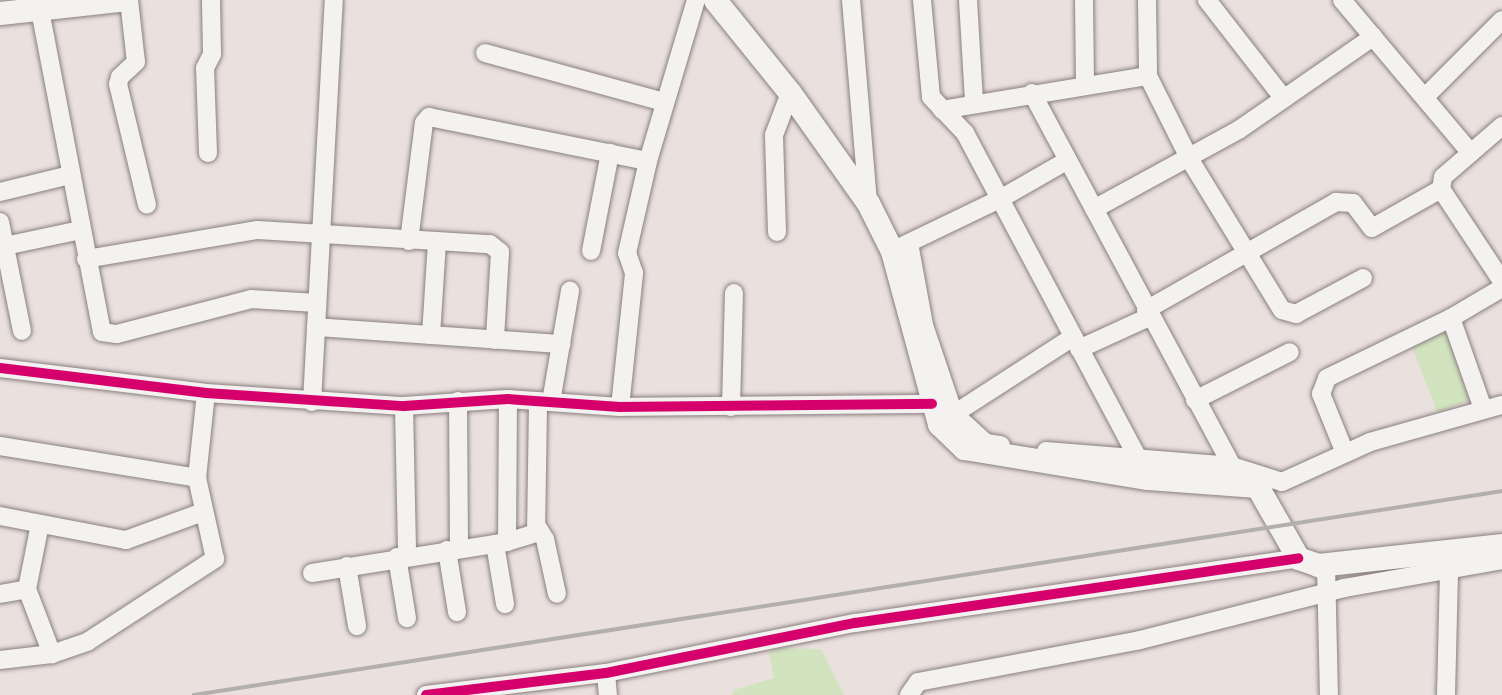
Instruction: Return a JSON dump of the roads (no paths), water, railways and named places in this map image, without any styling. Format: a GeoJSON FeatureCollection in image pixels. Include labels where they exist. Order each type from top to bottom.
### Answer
{"type":"FeatureCollection","features":[{"type":"Feature","properties":{"kind":"main road"},"geometry":{"type":"LineString","coordinates":[[0,13],[39,4],[120,0]]}},
{"type":"Feature","properties":{"kind":"main road"},"geometry":{"type":"LineString","coordinates":[[715,0],[790,93],[900,247],[932,404],[939,424],[954,441],[975,453],[1148,478],[1256,486],[1298,558],[1325,566],[1502,545]]}},
{"type":"Feature","properties":{"kind":"street"},"geometry":{"type":"LineString","coordinates":[[129,0],[136,62],[120,76],[118,84],[147,205]]}},
{"type":"Feature","properties":{"kind":"street"},"geometry":{"type":"LineString","coordinates":[[208,153],[205,68],[212,54],[211,0]]}},
{"type":"Feature","properties":{"kind":"street"},"geometry":{"type":"LineString","coordinates":[[312,402],[334,0]]}},
{"type":"Feature","properties":{"kind":"street"},"geometry":{"type":"LineString","coordinates":[[620,407],[634,273],[627,253],[648,160],[696,0]]}},
{"type":"Feature","properties":{"kind":"street"},"geometry":{"type":"LineString","coordinates":[[851,0],[868,203]]}},
{"type":"Feature","properties":{"kind":"street"},"geometry":{"type":"LineString","coordinates":[[922,0],[927,82],[942,110],[965,133],[1140,461]]}},
{"type":"Feature","properties":{"kind":"street"},"geometry":{"type":"LineString","coordinates":[[968,0],[974,101]]}},
{"type":"Feature","properties":{"kind":"street"},"geometry":{"type":"LineString","coordinates":[[1084,0],[1085,85]]}},
{"type":"Feature","properties":{"kind":"street"},"geometry":{"type":"LineString","coordinates":[[1147,0],[1148,76],[1190,160],[1282,310],[1291,314],[1363,278]]}},
{"type":"Feature","properties":{"kind":"street"},"geometry":{"type":"LineString","coordinates":[[1207,0],[1284,100]]}},
{"type":"Feature","properties":{"kind":"street"},"geometry":{"type":"LineString","coordinates":[[1342,0],[1426,96],[1471,153]]}},
{"type":"Feature","properties":{"kind":"street"},"geometry":{"type":"LineString","coordinates":[[39,4],[98,326],[108,335],[251,299],[317,303]]}},
{"type":"Feature","properties":{"kind":"street"},"geometry":{"type":"LineString","coordinates":[[1426,96],[1502,19]]}},
{"type":"Feature","properties":{"kind":"street"},"geometry":{"type":"LineString","coordinates":[[1094,209],[1190,160],[1284,100],[1373,37]]}},
{"type":"Feature","properties":{"kind":"street"},"geometry":{"type":"LineString","coordinates":[[485,53],[664,103]]}},
{"type":"Feature","properties":{"kind":"street"},"geometry":{"type":"LineString","coordinates":[[942,110],[974,101],[1148,76]]}},
{"type":"Feature","properties":{"kind":"street"},"geometry":{"type":"LineString","coordinates":[[777,232],[774,135],[790,93]]}},
{"type":"Feature","properties":{"kind":"street"},"geometry":{"type":"LineString","coordinates":[[1032,93],[1232,466]]}},
{"type":"Feature","properties":{"kind":"street"},"geometry":{"type":"LineString","coordinates":[[409,242],[424,123],[429,117],[648,160]]}},
{"type":"Feature","properties":{"kind":"street"},"geometry":{"type":"LineString","coordinates":[[1502,127],[1443,177],[1441,189],[1502,281]]}},
{"type":"Feature","properties":{"kind":"street"},"geometry":{"type":"LineString","coordinates":[[592,251],[610,153]]}},
{"type":"Feature","properties":{"kind":"street"},"geometry":{"type":"LineString","coordinates":[[1068,160],[1000,199],[900,247],[954,414],[986,443],[1140,461],[1232,466],[1282,482],[1345,453],[1420,425],[1502,405]]}},
{"type":"Feature","properties":{"kind":"street"},"geometry":{"type":"LineString","coordinates":[[0,192],[70,175]]}},
{"type":"Feature","properties":{"kind":"street"},"geometry":{"type":"LineString","coordinates":[[954,414],[1076,343],[1148,313],[1248,251],[1342,200],[1353,203],[1372,228],[1441,189]]}},
{"type":"Feature","properties":{"kind":"street"},"geometry":{"type":"LineString","coordinates":[[0,222],[2,247],[22,331]]}},
{"type":"Feature","properties":{"kind":"street"},"geometry":{"type":"LineString","coordinates":[[86,259],[258,229],[498,248],[495,340]]}},
{"type":"Feature","properties":{"kind":"street"},"geometry":{"type":"LineString","coordinates":[[2,247],[81,230]]}},
{"type":"Feature","properties":{"kind":"street"},"geometry":{"type":"LineString","coordinates":[[431,335],[437,242]]}},
{"type":"Feature","properties":{"kind":"street"},"geometry":{"type":"LineString","coordinates":[[1345,453],[1321,394],[1323,382],[1451,318],[1502,288]]}},
{"type":"Feature","properties":{"kind":"street"},"geometry":{"type":"LineString","coordinates":[[557,594],[545,539],[538,528],[545,402],[561,344],[570,291]]}},
{"type":"Feature","properties":{"kind":"street"},"geometry":{"type":"LineString","coordinates":[[731,407],[734,293]]}},
{"type":"Feature","properties":{"kind":"street"},"geometry":{"type":"LineString","coordinates":[[1451,318],[1483,409]]}},
{"type":"Feature","properties":{"kind":"street"},"geometry":{"type":"LineString","coordinates":[[316,327],[561,344]]}},
{"type":"Feature","properties":{"kind":"street"},"geometry":{"type":"LineString","coordinates":[[1195,400],[1290,352]]}},
{"type":"Feature","properties":{"kind":"street"},"geometry":{"type":"LineString","coordinates":[[0,368],[206,393],[404,406],[508,400],[620,407],[932,404]]}},
{"type":"Feature","properties":{"kind":"street"},"geometry":{"type":"LineString","coordinates":[[0,660],[52,654],[87,642],[209,564],[216,548],[203,512],[197,478],[206,393]]}},
{"type":"Feature","properties":{"kind":"street"},"geometry":{"type":"LineString","coordinates":[[505,604],[501,543],[508,400]]}},
{"type":"Feature","properties":{"kind":"street"},"geometry":{"type":"LineString","coordinates":[[457,612],[453,549],[458,401]]}},
{"type":"Feature","properties":{"kind":"street"},"geometry":{"type":"LineString","coordinates":[[404,406],[402,556],[407,618]]}},
{"type":"Feature","properties":{"kind":"street"},"geometry":{"type":"LineString","coordinates":[[0,446],[197,478]]}},
{"type":"Feature","properties":{"kind":"street"},"geometry":{"type":"LineString","coordinates":[[0,516],[126,540],[203,512]]}},
{"type":"Feature","properties":{"kind":"street"},"geometry":{"type":"LineString","coordinates":[[40,524],[27,589],[52,654]]}},
{"type":"Feature","properties":{"kind":"street"},"geometry":{"type":"LineString","coordinates":[[312,573],[402,556],[501,543],[531,536],[538,528]]}},
{"type":"Feature","properties":{"kind":"street"},"geometry":{"type":"LineString","coordinates":[[426,695],[547,688],[606,673],[855,623],[1298,558]]}},
{"type":"Feature","properties":{"kind":"street"},"geometry":{"type":"LineString","coordinates":[[909,695],[918,682],[1140,640],[1328,592],[1502,560]]}},
{"type":"Feature","properties":{"kind":"street"},"geometry":{"type":"LineString","coordinates":[[347,566],[357,626]]}},
{"type":"Feature","properties":{"kind":"street"},"geometry":{"type":"LineString","coordinates":[[1325,566],[1328,592],[1329,695]]}},
{"type":"Feature","properties":{"kind":"street"},"geometry":{"type":"LineString","coordinates":[[1446,695],[1449,570]]}},
{"type":"Feature","properties":{"kind":"street"},"geometry":{"type":"LineString","coordinates":[[0,594],[27,589]]}},
{"type":"Feature","properties":{"kind":"street"},"geometry":{"type":"LineString","coordinates":[[606,673],[608,695]]}},
{"type":"Feature","properties":{"kind":"railway"},"geometry":{"type":"LineString","coordinates":[[194,695],[1502,491]]}}]}
